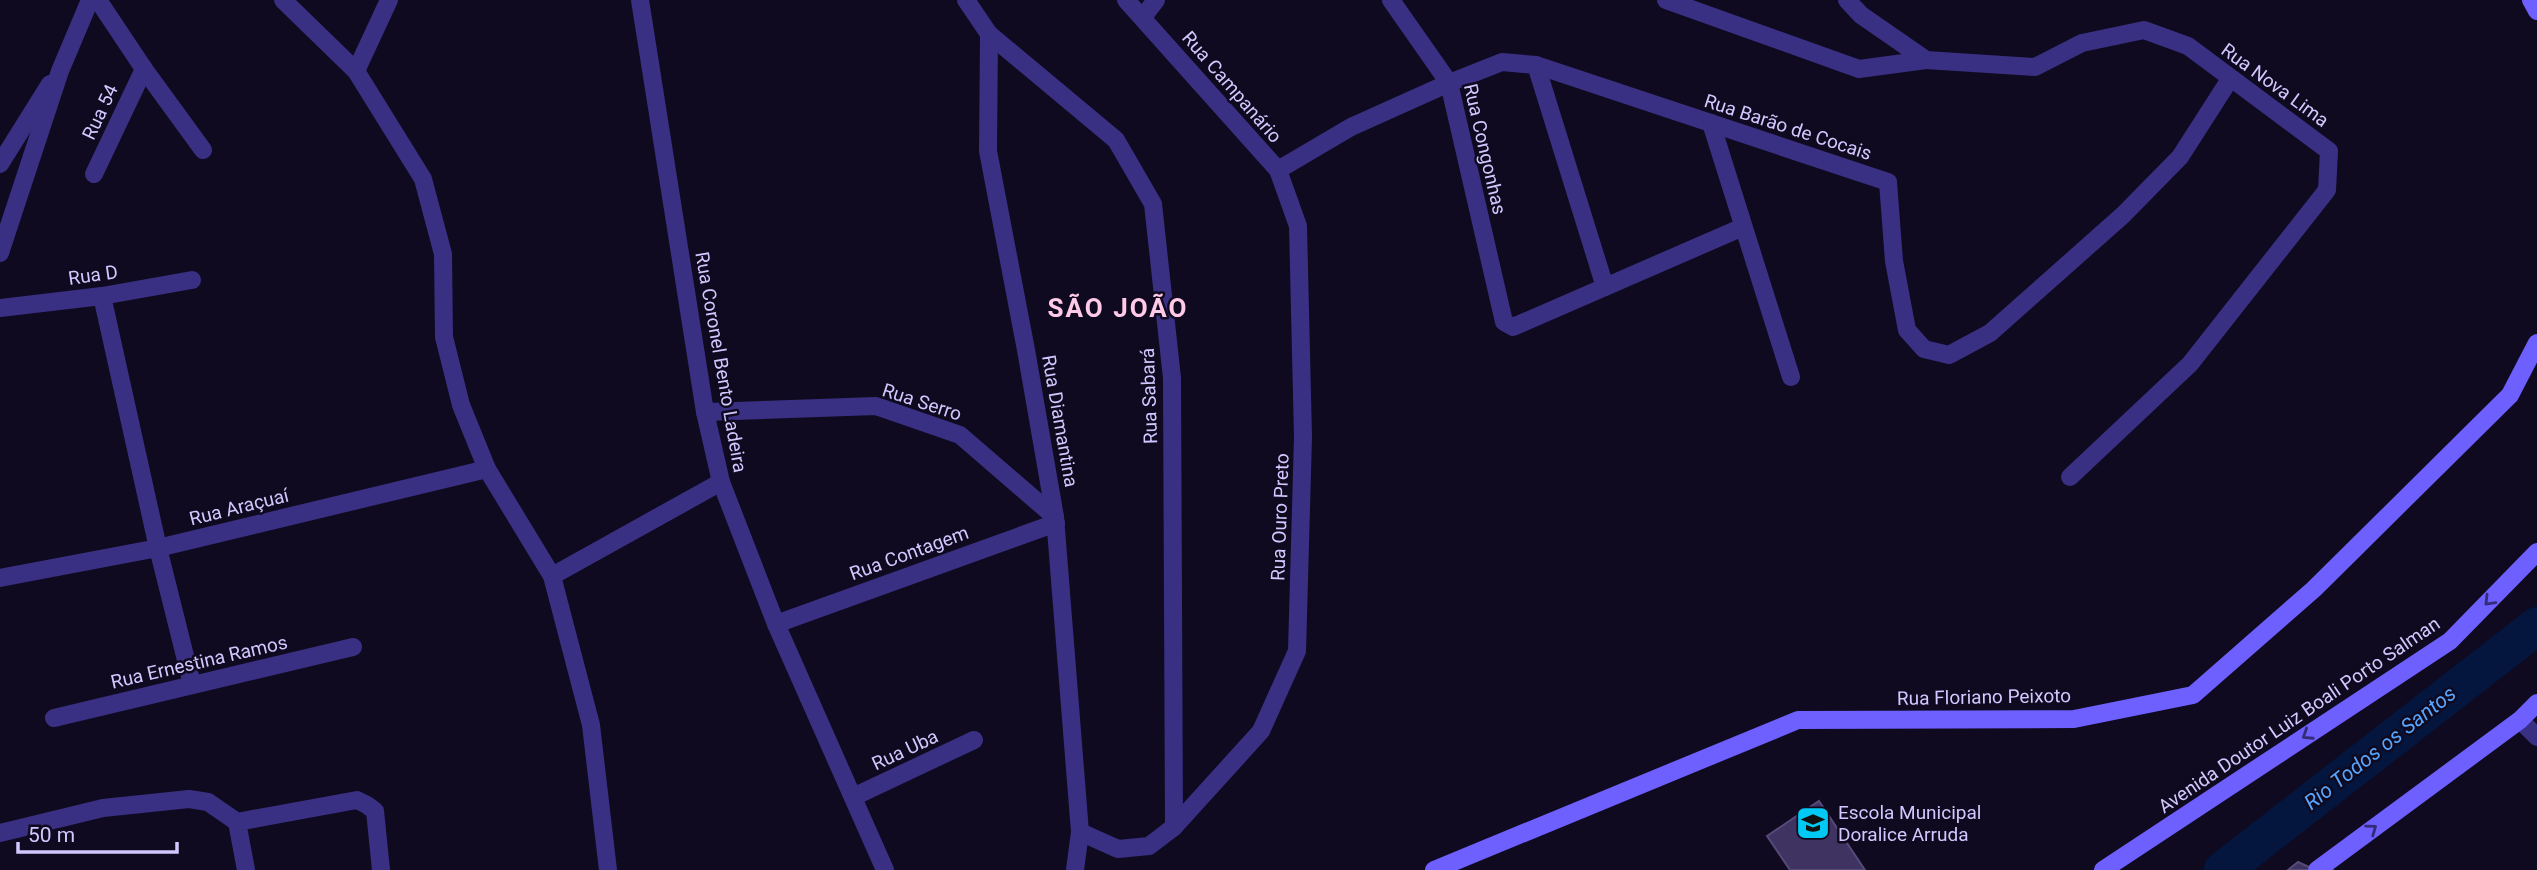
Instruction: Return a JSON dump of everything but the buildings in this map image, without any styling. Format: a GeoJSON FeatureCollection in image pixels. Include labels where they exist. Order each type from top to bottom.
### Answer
{"type":"FeatureCollection","features":[{"type":"Feature","properties":{"kind":"street"},"geometry":{"type":"LineString","coordinates":[[0,254],[60,71],[90,0]]}},
{"type":"Feature","properties":{"kind":"street"},"geometry":{"type":"LineString","coordinates":[[98,0],[203,150]]}},
{"type":"Feature","properties":{"kind":"street"},"geometry":{"type":"LineString","coordinates":[[283,0],[356,71],[423,179],[443,254],[444,337],[461,405],[487,469],[552,576],[591,725],[608,870]]}},
{"type":"Feature","properties":{"kind":"street"},"geometry":{"type":"LineString","coordinates":[[356,71],[389,0]]}},
{"type":"Feature","properties":{"kind":"street","name":"Rua Coronel Bento Ladeira"},"geometry":{"type":"LineString","coordinates":[[640,0],[705,412],[721,482],[776,624],[885,870]]}},
{"type":"Feature","properties":{"kind":"street","name":"Rua Sabará"},"geometry":{"type":"LineString","coordinates":[[966,0],[989,34],[1116,140],[1153,204],[1172,378],[1174,827]]}},
{"type":"Feature","properties":{"kind":"street","name":"Rua Campanário"},"geometry":{"type":"LineString","coordinates":[[1126,0],[1278,170]]}},
{"type":"Feature","properties":{"kind":"street"},"geometry":{"type":"LineString","coordinates":[[1143,17],[1156,0]]}},
{"type":"Feature","properties":{"kind":"street","name":"Rua Congonhas"},"geometry":{"type":"LineString","coordinates":[[1391,0],[1449,83],[1504,322],[1513,327],[1605,287]]}},
{"type":"Feature","properties":{"kind":"street","name":"Rua Nova Lima"},"geometry":{"type":"LineString","coordinates":[[1666,0],[1859,69],[1926,60],[2035,67],[2082,43],[2144,30],[2188,46],[2329,151],[2328,190],[2190,363],[2070,477]]}},
{"type":"Feature","properties":{"kind":"street"},"geometry":{"type":"LineString","coordinates":[[1847,0],[1861,15],[1926,60]]}},
{"type":"Feature","properties":{"kind":"street"},"geometry":{"type":"LineString","coordinates":[[2531,0],[2537,11]]}},
{"type":"Feature","properties":{"kind":"street","name":"Rua Diamantina"},"geometry":{"type":"LineString","coordinates":[[989,34],[988,151],[1055,520],[1077,777],[1080,832],[1075,870]]}},
{"type":"Feature","properties":{"kind":"street","name":"Rua Barão de Cocais"},"geometry":{"type":"LineString","coordinates":[[1278,170],[1351,127],[1449,83],[1502,62],[1536,65],[1888,182],[1895,261],[1907,330],[1924,349],[1949,355],[1990,334],[2123,215],[2180,157],[2230,79]]}},
{"type":"Feature","properties":{"kind":"street"},"geometry":{"type":"LineString","coordinates":[[1536,65],[1605,287],[1743,227]]}},
{"type":"Feature","properties":{"kind":"street","name":"Rua 54"},"geometry":{"type":"LineString","coordinates":[[94,174],[144,69]]}},
{"type":"Feature","properties":{"kind":"street"},"geometry":{"type":"LineString","coordinates":[[1,160],[60,71]]}},
{"type":"Feature","properties":{"kind":"street"},"geometry":{"type":"LineString","coordinates":[[1712,123],[1791,377]]}},
{"type":"Feature","properties":{"kind":"street","name":"Rua Ouro Preto"},"geometry":{"type":"LineString","coordinates":[[1080,832],[1118,849],[1149,846],[1174,827],[1261,731],[1297,651],[1303,437],[1298,226],[1278,170]]}},
{"type":"Feature","properties":{"kind":"street","name":"Rua D"},"geometry":{"type":"LineString","coordinates":[[0,308],[102,296],[192,280]]}},
{"type":"Feature","properties":{"kind":"street"},"geometry":{"type":"LineString","coordinates":[[102,296],[158,548],[192,684]]}},
{"type":"Feature","properties":{"kind":"street","name":"Rua Floriano Peixoto"},"geometry":{"type":"LineString","coordinates":[[1433,870],[1798,720],[2074,719],[2193,695],[2314,589],[2510,395],[2537,343]]}},
{"type":"Feature","properties":{"kind":"street","name":"Rua Serro"},"geometry":{"type":"LineString","coordinates":[[705,412],[876,405],[960,435],[1055,520]]}},
{"type":"Feature","properties":{"kind":"street","name":"Rua Araçuaí"},"geometry":{"type":"LineString","coordinates":[[0,578],[158,548],[487,469]]}},
{"type":"Feature","properties":{"kind":"street"},"geometry":{"type":"LineString","coordinates":[[552,576],[721,482]]}},
{"type":"Feature","properties":{"kind":"street","name":"Rua Contagem"},"geometry":{"type":"LineString","coordinates":[[776,624],[1055,520]]}},
{"type":"Feature","properties":{"kind":"street","name":"Avenida Doutor Luiz Boali Porto Salman"},"geometry":{"type":"LineString","coordinates":[[2103,870],[2450,641],[2537,552]]}},
{"type":"Feature","properties":{"kind":"street","name":"Rua Ernestina Ramos"},"geometry":{"type":"LineString","coordinates":[[54,718],[353,648]]}},
{"type":"Feature","properties":{"kind":"street"},"geometry":{"type":"LineString","coordinates":[[2329,866],[2521,720],[2537,703]]}},
{"type":"Feature","properties":{"kind":"street"},"geometry":{"type":"LineString","coordinates":[[2521,720],[2537,737]]}},
{"type":"Feature","properties":{"kind":"street","name":"Rua Uba"},"geometry":{"type":"LineString","coordinates":[[853,797],[974,740]]}},
{"type":"Feature","properties":{"kind":"street"},"geometry":{"type":"LineString","coordinates":[[0,833],[103,808],[188,799],[208,802],[237,822],[246,870]]}},
{"type":"Feature","properties":{"kind":"street"},"geometry":{"type":"LineString","coordinates":[[237,822],[356,800],[374,811],[381,870]]}},
{"type":"Feature","properties":{"kind":"waterway","name":"Rio Todos os Santos"},"geometry":{"type":"LineString","coordinates":[[2223,870],[2537,626]]}},
{"type":"Feature","properties":{"kind":"place","name":"Escola Municipal Doralice Arruda"},"geometry":{"type":"Point","coordinates":[1813,823]}},
{"type":"Feature","properties":{"kind":"district","name":"SÃO JOÃO"},"geometry":{"type":"Point","coordinates":[1118,308]}}]}
